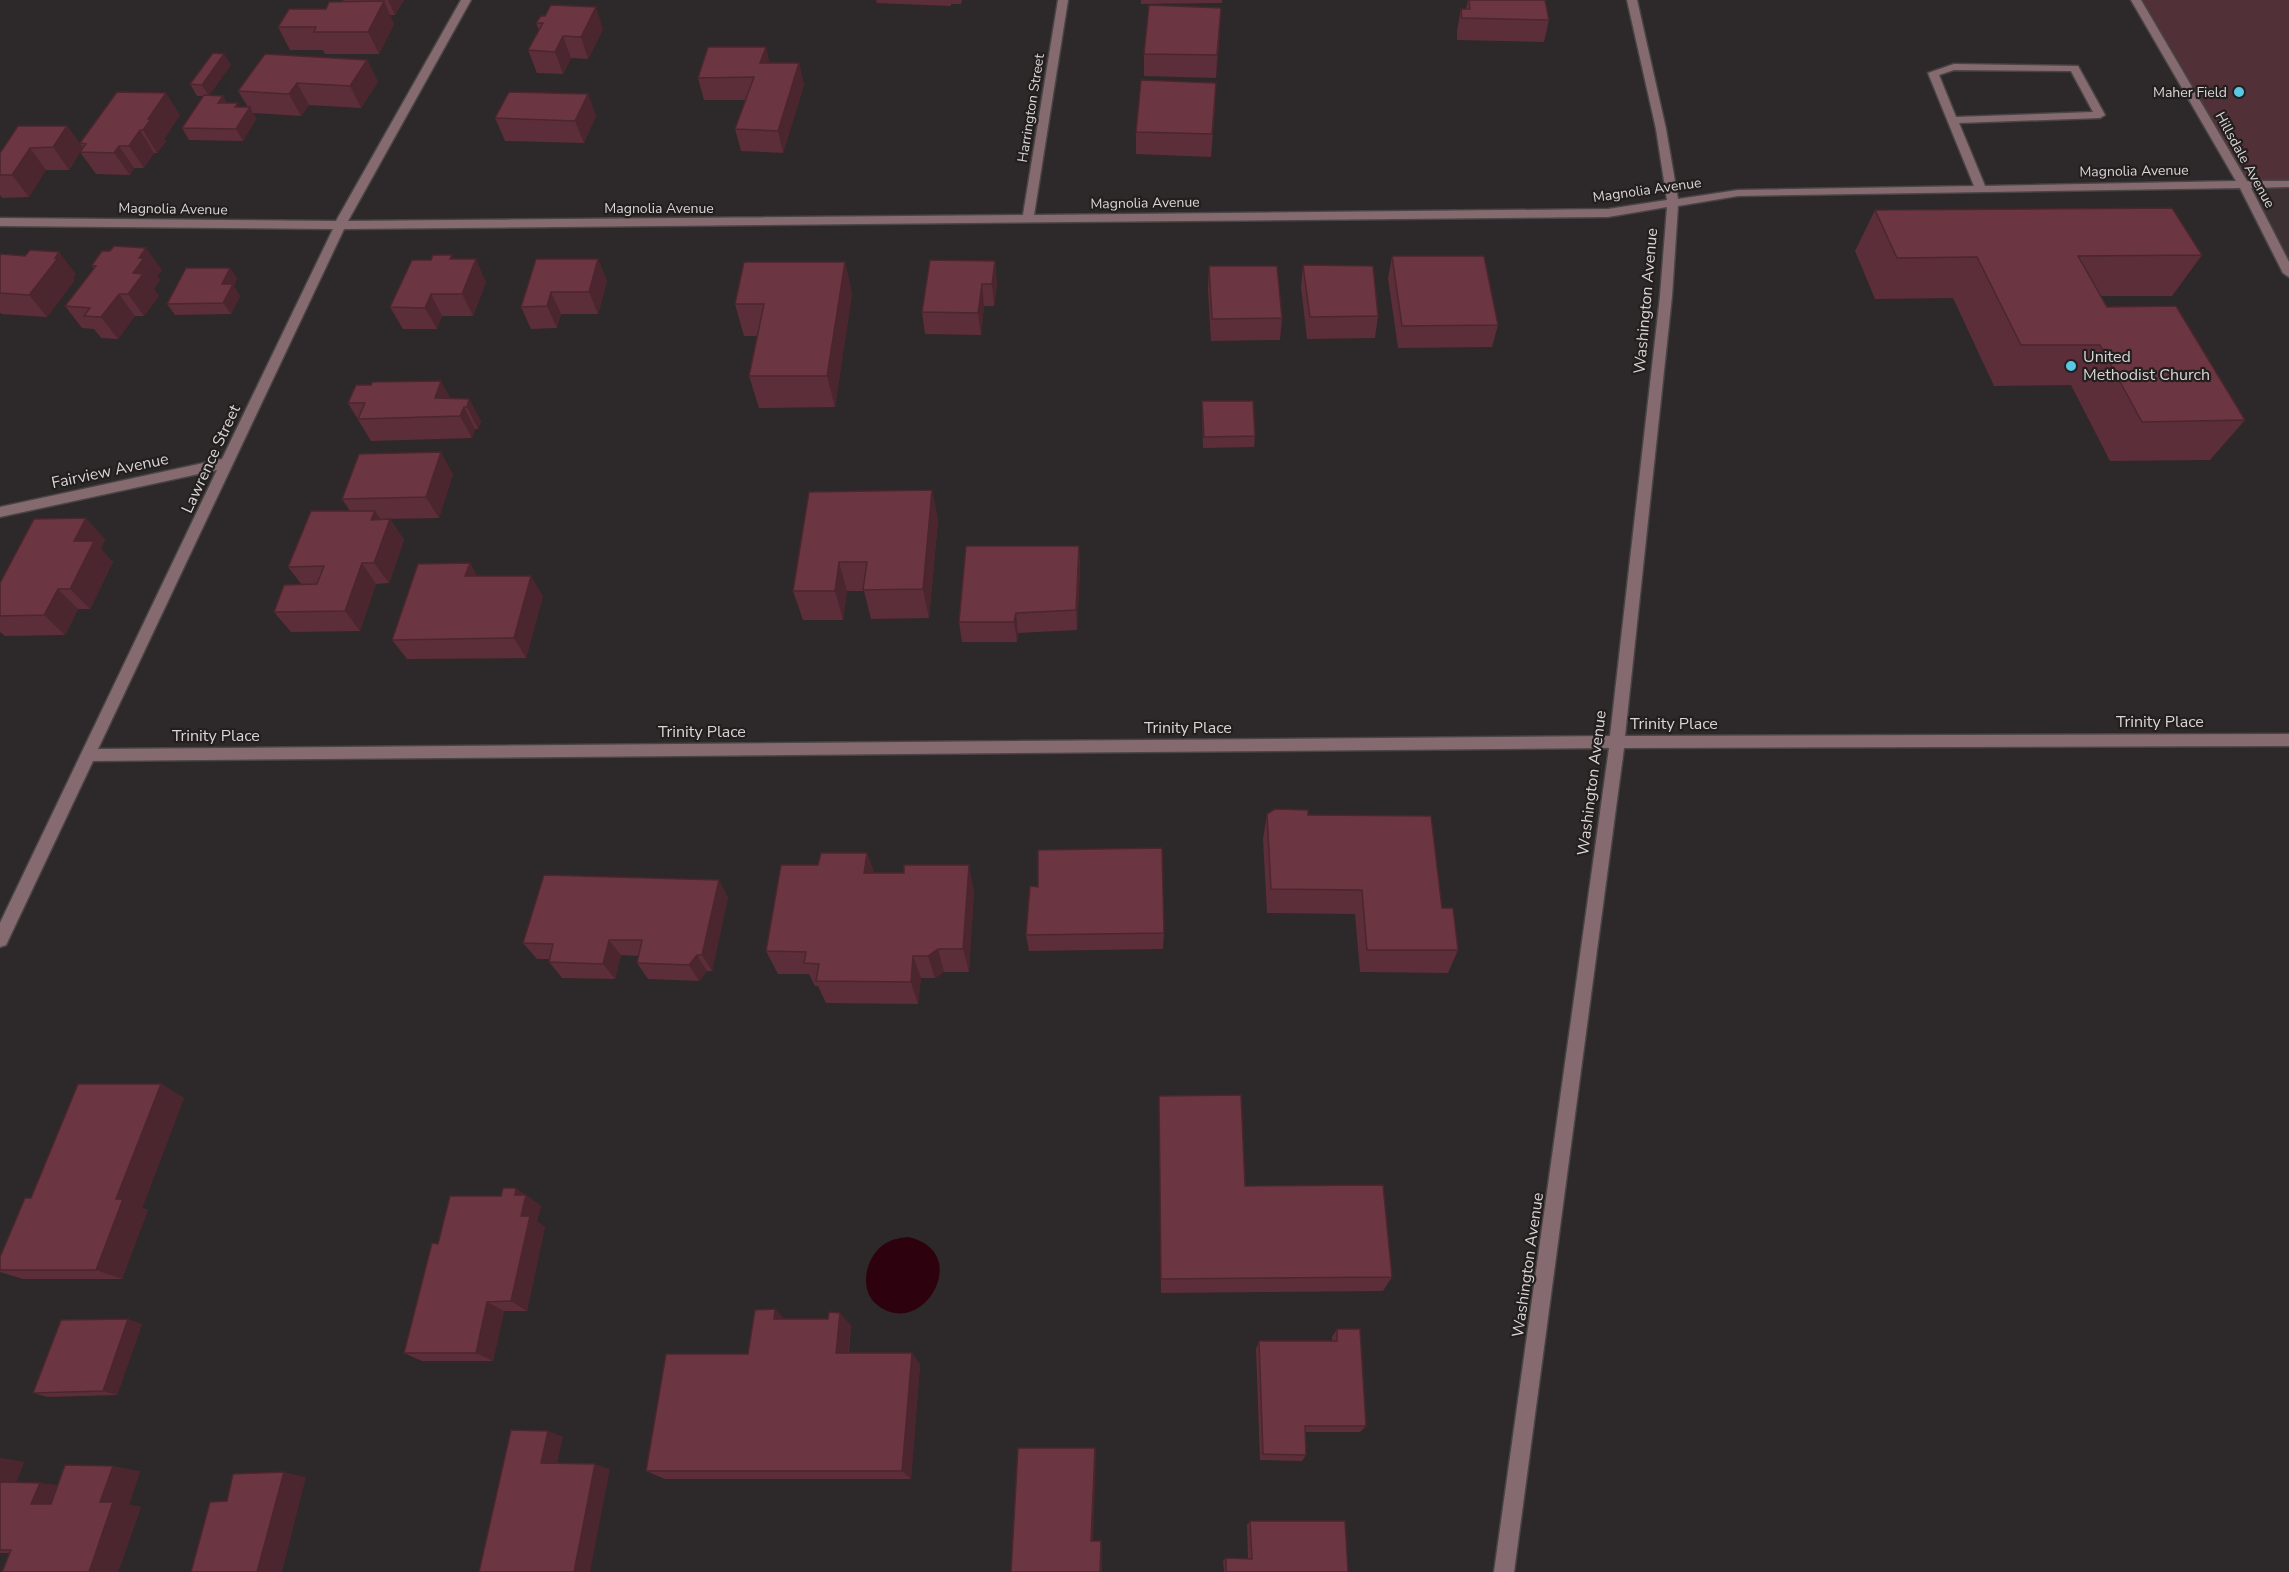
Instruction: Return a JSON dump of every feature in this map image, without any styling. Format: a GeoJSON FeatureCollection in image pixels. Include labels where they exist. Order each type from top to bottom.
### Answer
{"type":"FeatureCollection","features":[{"type":"Feature","properties":{"kind":"street","name":"Lawrence Street"},"geometry":{"type":"LineString","coordinates":[[0,940],[340,225],[466,0]]}},
{"type":"Feature","properties":{"kind":"street","name":"Harrington Street"},"geometry":{"type":"LineString","coordinates":[[1028,220],[1063,0]]}},
{"type":"Feature","properties":{"kind":"street","name":"Washington Avenue"},"geometry":{"type":"LineString","coordinates":[[1504,1572],[1617,742],[1665,308],[1673,202],[1661,129],[1632,0]]}},
{"type":"Feature","properties":{"kind":"street","name":"Hillsdale Avenue"},"geometry":{"type":"LineString","coordinates":[[2136,0],[2244,185],[2289,273]]}},
{"type":"Feature","properties":{"kind":"street"},"geometry":{"type":"LineString","coordinates":[[1953,120],[2100,115],[2074,68],[1954,67],[1933,73],[1980,188]]}},
{"type":"Feature","properties":{"kind":"street","name":"Magnolia Avenue"},"geometry":{"type":"LineString","coordinates":[[0,222],[340,225],[1608,213],[1738,193],[2289,184]]}},
{"type":"Feature","properties":{"kind":"street","name":"Fairview Avenue"},"geometry":{"type":"LineString","coordinates":[[0,512],[227,463]]}},
{"type":"Feature","properties":{"kind":"street","name":"Trinity Place"},"geometry":{"type":"LineString","coordinates":[[88,755],[1617,742],[2289,740]]}},
{"type":"Feature","properties":{"kind":"shaded area","name":"Maher Field"},"geometry":{"type":"Polygon","coordinates":[[[2136,0],[2289,0],[2289,184],[2244,185],[2136,0]]]}},
{"type":"Feature","properties":{"kind":"shaded area"},"geometry":{"type":"Polygon","coordinates":[[[2289,184],[2289,273],[2244,185],[2289,184]]]}},
{"type":"Feature","properties":{"kind":"shaded area"},"geometry":{"type":"Polygon","coordinates":[[[908,1237],[928,1246],[938,1259],[939,1275],[934,1291],[923,1304],[909,1312],[892,1313],[875,1303],[870,1296],[867,1288],[867,1271],[879,1248],[891,1241],[908,1237]]]}},
{"type":"Feature","properties":{"kind":"building"},"geometry":{"type":"Polygon","coordinates":[[[1469,0],[1545,0],[1549,20],[1462,18],[1461,9],[1470,9],[1469,0]]]}},
{"type":"Feature","properties":{"kind":"building"},"geometry":{"type":"Polygon","coordinates":[[[384,1],[368,32],[314,32],[316,27],[278,27],[289,9],[326,9],[329,2],[384,1]]]}},
{"type":"Feature","properties":{"kind":"building"},"geometry":{"type":"Polygon","coordinates":[[[551,5],[596,7],[581,37],[563,36],[555,52],[528,50],[543,23],[536,23],[541,16],[545,16],[551,5]]]}},
{"type":"Feature","properties":{"kind":"building"},"geometry":{"type":"Polygon","coordinates":[[[1149,5],[1221,8],[1217,55],[1144,54],[1149,5]]]}},
{"type":"Feature","properties":{"kind":"building"},"geometry":{"type":"Polygon","coordinates":[[[708,47],[766,47],[760,63],[799,63],[778,131],[735,129],[754,77],[698,78],[708,47]]]}},
{"type":"Feature","properties":{"kind":"building"},"geometry":{"type":"Polygon","coordinates":[[[213,53],[224,54],[202,85],[190,84],[213,53]]]}},
{"type":"Feature","properties":{"kind":"building"},"geometry":{"type":"Polygon","coordinates":[[[265,54],[367,60],[350,86],[297,83],[289,94],[238,91],[265,54]]]}},
{"type":"Feature","properties":{"kind":"building"},"geometry":{"type":"Polygon","coordinates":[[[1141,80],[1216,83],[1212,134],[1136,132],[1141,80]]]}},
{"type":"Feature","properties":{"kind":"building"},"geometry":{"type":"Polygon","coordinates":[[[117,92],[166,93],[148,119],[151,119],[129,146],[119,146],[114,153],[80,152],[86,144],[80,143],[117,92]]]}},
{"type":"Feature","properties":{"kind":"building"},"geometry":{"type":"Polygon","coordinates":[[[509,92],[588,94],[575,121],[495,118],[509,92]]]}},
{"type":"Feature","properties":{"kind":"building"},"geometry":{"type":"Polygon","coordinates":[[[204,95],[223,96],[218,103],[238,103],[235,107],[250,107],[236,129],[182,128],[204,95]]]}},
{"type":"Feature","properties":{"kind":"building"},"geometry":{"type":"Polygon","coordinates":[[[18,126],[67,126],[53,147],[30,148],[12,175],[0,175],[0,153],[18,126]]]}},
{"type":"Feature","properties":{"kind":"building"},"geometry":{"type":"Polygon","coordinates":[[[2172,208],[2202,255],[2078,256],[2107,307],[2176,306],[2245,420],[2142,422],[2100,345],[2021,345],[1977,257],[1897,258],[1875,210],[2172,208]]]}},
{"type":"Feature","properties":{"kind":"building"},"geometry":{"type":"Polygon","coordinates":[[[114,246],[146,248],[139,258],[144,258],[133,273],[143,274],[128,294],[119,294],[101,317],[84,316],[90,308],[65,306],[96,266],[92,265],[102,251],[110,251],[114,246]]]}},
{"type":"Feature","properties":{"kind":"building"},"geometry":{"type":"Polygon","coordinates":[[[30,250],[59,252],[55,258],[58,258],[29,295],[0,293],[1,254],[25,256],[30,250]]]}},
{"type":"Feature","properties":{"kind":"building"},"geometry":{"type":"Polygon","coordinates":[[[433,255],[452,255],[450,259],[476,259],[462,294],[431,294],[425,308],[390,307],[412,260],[431,260],[433,255]]]}},
{"type":"Feature","properties":{"kind":"building"},"geometry":{"type":"Polygon","coordinates":[[[1392,256],[1484,256],[1498,325],[1402,326],[1392,256]]]}},
{"type":"Feature","properties":{"kind":"building"},"geometry":{"type":"Polygon","coordinates":[[[536,259],[598,259],[589,292],[551,292],[547,306],[521,307],[536,259]]]}},
{"type":"Feature","properties":{"kind":"building"},"geometry":{"type":"Polygon","coordinates":[[[930,260],[995,261],[992,284],[982,284],[978,313],[922,312],[930,260]]]}},
{"type":"Feature","properties":{"kind":"building"},"geometry":{"type":"Polygon","coordinates":[[[744,262],[845,262],[827,376],[749,376],[764,304],[735,304],[744,262]]]}},
{"type":"Feature","properties":{"kind":"building"},"geometry":{"type":"Polygon","coordinates":[[[1303,265],[1373,266],[1378,316],[1310,317],[1303,265]]]}},
{"type":"Feature","properties":{"kind":"building"},"geometry":{"type":"Polygon","coordinates":[[[1209,266],[1277,266],[1282,318],[1212,319],[1209,266]]]}},
{"type":"Feature","properties":{"kind":"building"},"geometry":{"type":"Polygon","coordinates":[[[186,268],[230,268],[222,284],[233,284],[223,303],[167,304],[186,268]]]}},
{"type":"Feature","properties":{"kind":"building"},"geometry":{"type":"Polygon","coordinates":[[[441,381],[435,398],[469,399],[467,407],[464,407],[460,416],[358,419],[365,403],[348,403],[356,385],[371,385],[372,382],[441,381]]]}},
{"type":"Feature","properties":{"kind":"building"},"geometry":{"type":"Polygon","coordinates":[[[1202,401],[1253,401],[1255,436],[1204,437],[1202,401]]]}},
{"type":"Feature","properties":{"kind":"building"},"geometry":{"type":"Polygon","coordinates":[[[441,452],[426,497],[342,499],[359,454],[441,452]]]}},
{"type":"Feature","properties":{"kind":"building"},"geometry":{"type":"Polygon","coordinates":[[[932,490],[923,589],[863,590],[867,562],[839,562],[835,591],[793,591],[809,492],[932,490]]]}},
{"type":"Feature","properties":{"kind":"building"},"geometry":{"type":"Polygon","coordinates":[[[311,511],[375,511],[371,520],[390,519],[374,563],[362,563],[345,611],[274,612],[284,585],[317,584],[324,566],[288,567],[311,511]]]}},
{"type":"Feature","properties":{"kind":"building"},"geometry":{"type":"Polygon","coordinates":[[[86,518],[74,541],[94,541],[70,589],[58,589],[44,615],[0,616],[0,583],[34,519],[86,518]]]}},
{"type":"Feature","properties":{"kind":"building"},"geometry":{"type":"Polygon","coordinates":[[[966,546],[1079,546],[1076,610],[1016,613],[1014,622],[959,622],[966,546]]]}},
{"type":"Feature","properties":{"kind":"building"},"geometry":{"type":"Polygon","coordinates":[[[470,563],[465,576],[531,576],[514,638],[392,640],[418,564],[470,563]]]}},
{"type":"Feature","properties":{"kind":"building"},"geometry":{"type":"Polygon","coordinates":[[[1275,809],[1308,810],[1308,815],[1431,816],[1442,908],[1453,908],[1458,950],[1367,950],[1362,890],[1271,889],[1267,814],[1275,809]]]}},
{"type":"Feature","properties":{"kind":"building"},"geometry":{"type":"Polygon","coordinates":[[[1162,848],[1164,933],[1026,935],[1030,886],[1038,887],[1038,850],[1162,848]]]}},
{"type":"Feature","properties":{"kind":"building"},"geometry":{"type":"Polygon","coordinates":[[[821,853],[867,853],[864,873],[904,873],[904,865],[969,865],[963,949],[938,949],[928,956],[913,956],[911,982],[816,981],[819,964],[804,963],[806,952],[766,951],[781,865],[818,865],[821,853]]]}},
{"type":"Feature","properties":{"kind":"building"},"geometry":{"type":"Polygon","coordinates":[[[544,875],[719,880],[702,955],[697,955],[689,965],[637,963],[642,940],[609,940],[603,964],[549,962],[553,944],[523,943],[544,875]]]}},
{"type":"Feature","properties":{"kind":"building"},"geometry":{"type":"Polygon","coordinates":[[[78,1084],[161,1084],[116,1199],[123,1199],[96,1270],[0,1270],[0,1257],[25,1198],[31,1198],[78,1084]]]}},
{"type":"Feature","properties":{"kind":"building"},"geometry":{"type":"Polygon","coordinates":[[[1241,1095],[1245,1186],[1383,1185],[1392,1277],[1161,1279],[1159,1096],[1241,1095]]]}},
{"type":"Feature","properties":{"kind":"building"},"geometry":{"type":"Polygon","coordinates":[[[503,1188],[516,1188],[515,1195],[526,1195],[521,1216],[530,1216],[511,1301],[487,1302],[476,1353],[404,1353],[432,1243],[438,1244],[450,1196],[501,1196],[503,1188]]]}},
{"type":"Feature","properties":{"kind":"building"},"geometry":{"type":"Polygon","coordinates":[[[775,1309],[774,1319],[828,1319],[829,1312],[840,1313],[836,1353],[912,1353],[902,1471],[646,1471],[666,1354],[748,1354],[755,1310],[775,1309]]]}},
{"type":"Feature","properties":{"kind":"building"},"geometry":{"type":"Polygon","coordinates":[[[128,1319],[103,1391],[33,1393],[61,1320],[128,1319]]]}},
{"type":"Feature","properties":{"kind":"building"},"geometry":{"type":"Polygon","coordinates":[[[1337,1329],[1360,1329],[1366,1426],[1305,1426],[1306,1455],[1263,1454],[1259,1341],[1337,1341],[1337,1329]]]}},
{"type":"Feature","properties":{"kind":"building"},"geometry":{"type":"Polygon","coordinates":[[[511,1430],[548,1431],[541,1463],[595,1464],[574,1572],[479,1572],[511,1430]]]}},
{"type":"Feature","properties":{"kind":"building"},"geometry":{"type":"Polygon","coordinates":[[[1018,1448],[1095,1448],[1091,1541],[1101,1541],[1100,1572],[1011,1572],[1018,1448]]]}},
{"type":"Feature","properties":{"kind":"building"},"geometry":{"type":"Polygon","coordinates":[[[65,1465],[113,1466],[100,1502],[113,1502],[89,1572],[2,1572],[11,1550],[0,1550],[0,1482],[40,1483],[31,1504],[51,1504],[65,1465]]]}},
{"type":"Feature","properties":{"kind":"building"},"geometry":{"type":"Polygon","coordinates":[[[284,1472],[257,1572],[191,1572],[210,1502],[227,1501],[233,1474],[284,1472]]]}},
{"type":"Feature","properties":{"kind":"building"},"geometry":{"type":"Polygon","coordinates":[[[1250,1521],[1345,1521],[1348,1572],[1226,1572],[1226,1558],[1252,1559],[1250,1521]]]}},
{"type":"Feature","properties":{"kind":"place","name":"Maher Field"},"geometry":{"type":"Point","coordinates":[2239,92]}},
{"type":"Feature","properties":{"kind":"place","name":"United Methodist Church"},"geometry":{"type":"Point","coordinates":[2071,366]}}]}
